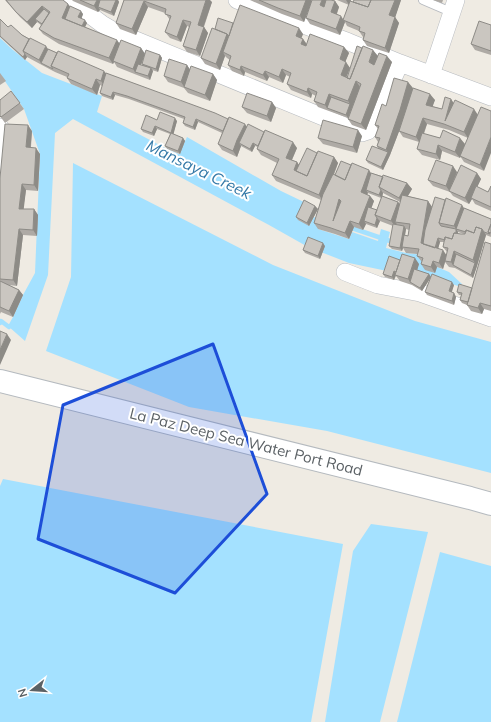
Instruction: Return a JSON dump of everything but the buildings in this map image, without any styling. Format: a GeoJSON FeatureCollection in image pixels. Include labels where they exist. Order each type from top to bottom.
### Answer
{"type":"FeatureCollection","features":[{"type":"Feature","properties":{"kind":"main road","name":"La Paz Deep Sea Water Port Road"},"geometry":{"type":"LineString","coordinates":[[5,383],[491,504]]}},
{"type":"Feature","properties":{"kind":"street"},"geometry":{"type":"LineString","coordinates":[[70,0],[102,24],[115,28],[362,133],[368,131],[372,126],[400,63]]}},
{"type":"Feature","properties":{"kind":"street"},"geometry":{"type":"LineString","coordinates":[[236,0],[491,97]]}},
{"type":"Feature","properties":{"kind":"street"},"geometry":{"type":"LineString","coordinates":[[431,75],[454,6]]}},
{"type":"Feature","properties":{"kind":"street"},"geometry":{"type":"LineString","coordinates":[[0,127],[3,133],[4,149],[0,181]]}},
{"type":"Feature","properties":{"kind":"street"},"geometry":{"type":"LineString","coordinates":[[345,272],[378,285],[420,293],[491,318]]}},
{"type":"Feature","properties":{"kind":"lane"},"geometry":{"type":"LineString","coordinates":[[423,0],[454,6]]}},
{"type":"Feature","properties":{"kind":"highlighted area"},"geometry":{"type":"Polygon","coordinates":[[[213,344],[267,494],[175,593],[38,539],[63,405],[213,344]]]}},
{"type":"Feature","properties":{"kind":"water"},"geometry":{"type":"Polygon","coordinates":[[[0,38],[42,73],[102,96],[97,112],[179,154],[187,137],[281,191],[306,203],[309,226],[314,217],[321,220],[318,229],[349,239],[352,232],[378,241],[381,229],[390,232],[386,248],[423,255],[437,267],[449,272],[462,284],[461,287],[434,278],[387,271],[349,263],[308,247],[73,119],[55,133],[48,275],[25,341],[8,326],[35,273],[40,154],[24,109],[0,74],[0,38]]]}},
{"type":"Feature","properties":{"kind":"water"},"geometry":{"type":"Polygon","coordinates":[[[73,163],[273,265],[415,321],[491,342],[491,473],[327,431],[189,407],[46,351],[71,277],[73,163]]]}},
{"type":"Feature","properties":{"kind":"water"},"geometry":{"type":"Polygon","coordinates":[[[3,479],[343,544],[311,722],[0,722],[0,486],[3,479]]]}},
{"type":"Feature","properties":{"kind":"water"},"geometry":{"type":"Polygon","coordinates":[[[371,524],[428,532],[380,722],[325,722],[353,551],[371,524]]]}},
{"type":"Feature","properties":{"kind":"water"},"geometry":{"type":"Polygon","coordinates":[[[440,552],[491,566],[491,722],[397,722],[440,552]]]}},
{"type":"Feature","properties":{"kind":"waterway","name":"Mansaya Creek"},"geometry":{"type":"LineString","coordinates":[[349,227],[395,242]]}},
{"type":"Feature","properties":{"kind":"waterway"},"geometry":{"type":"LineString","coordinates":[[0,323],[1,321],[9,327]]}}]}
